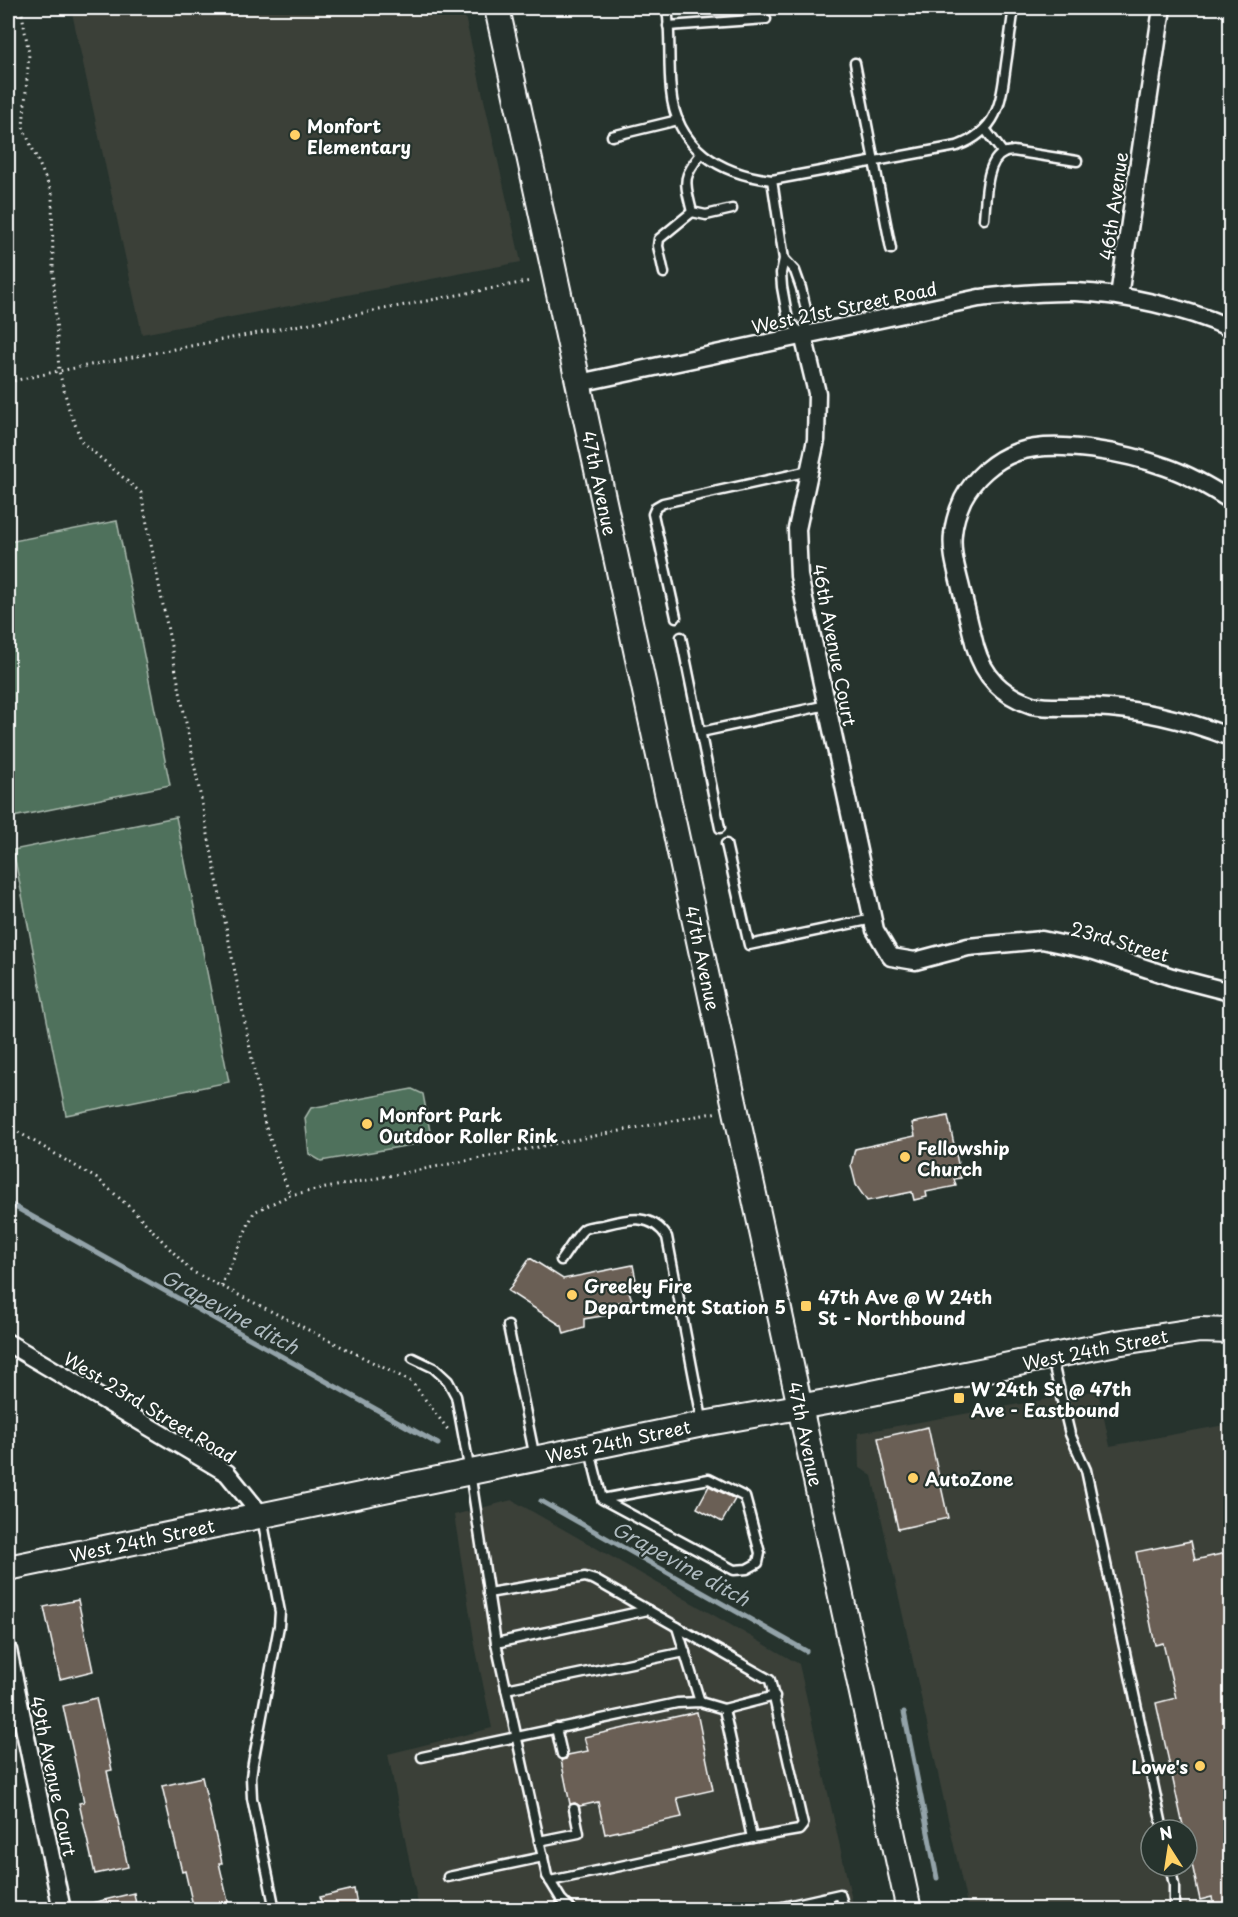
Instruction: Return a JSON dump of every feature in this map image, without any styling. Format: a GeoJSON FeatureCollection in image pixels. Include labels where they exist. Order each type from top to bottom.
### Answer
{"type":"FeatureCollection","features":[{"type":"Feature","properties":{"kind":"main road","name":"47th Avenue"},"geometry":{"type":"LineString","coordinates":[[497,8],[909,1910]]}},
{"type":"Feature","properties":{"kind":"main road","name":"West 24th Street"},"geometry":{"type":"LineString","coordinates":[[8,1568],[589,1447],[843,1399],[1051,1356],[1200,1330],[1230,1331]]}},
{"type":"Feature","properties":{"kind":"street","name":"46th Avenue"},"geometry":{"type":"LineString","coordinates":[[1119,296],[1162,8]]}},
{"type":"Feature","properties":{"kind":"street","name":"West 21st Street Road"},"geometry":{"type":"LineString","coordinates":[[579,383],[978,298],[1026,293],[1075,292],[1119,296]]}},
{"type":"Feature","properties":{"kind":"street"},"geometry":{"type":"LineString","coordinates":[[1119,296],[1183,311],[1230,328]]}},
{"type":"Feature","properties":{"kind":"street","name":"46th Avenue Court"},"geometry":{"type":"LineString","coordinates":[[803,335],[817,393],[816,440],[797,530],[799,576],[875,930],[891,957]]}},
{"type":"Feature","properties":{"kind":"street"},"geometry":{"type":"LineString","coordinates":[[1230,500],[1202,483],[1167,467],[1130,456],[1090,450],[1034,449],[1017,452],[977,478],[960,507],[952,535],[954,556],[979,660],[986,673],[999,688],[1020,701],[1032,705],[1128,710],[1170,717],[1230,737]]}},
{"type":"Feature","properties":{"kind":"street","name":"23rd Street"},"geometry":{"type":"LineString","coordinates":[[891,957],[915,961],[968,947],[1042,940],[1094,951],[1172,977],[1230,992]]}},
{"type":"Feature","properties":{"kind":"street","name":"West 23rd Street Road"},"geometry":{"type":"LineString","coordinates":[[8,1343],[227,1473],[262,1516]]}},
{"type":"Feature","properties":{"kind":"street","name":"49th Avenue Court"},"geometry":{"type":"LineString","coordinates":[[8,1650],[62,1910]]}},
{"type":"Feature","properties":{"kind":"lane"},"geometry":{"type":"LineString","coordinates":[[667,8],[671,93],[678,120],[688,139],[701,154],[715,164],[753,178],[772,180],[957,146],[972,140],[993,120],[1001,100],[1014,8]]}},
{"type":"Feature","properties":{"kind":"lane"},"geometry":{"type":"LineString","coordinates":[[668,26],[766,19]]}},
{"type":"Feature","properties":{"kind":"lane"},"geometry":{"type":"LineString","coordinates":[[855,63],[891,249]]}},
{"type":"Feature","properties":{"kind":"lane"},"geometry":{"type":"LineString","coordinates":[[612,136],[678,120]]}},
{"type":"Feature","properties":{"kind":"lane"},"geometry":{"type":"LineString","coordinates":[[985,129],[1003,153]]}},
{"type":"Feature","properties":{"kind":"lane"},"geometry":{"type":"LineString","coordinates":[[984,219],[990,168],[1003,153],[1013,151],[1077,161]]}},
{"type":"Feature","properties":{"kind":"lane"},"geometry":{"type":"LineString","coordinates":[[692,212],[686,183],[688,171],[701,154]]}},
{"type":"Feature","properties":{"kind":"lane"},"geometry":{"type":"LineString","coordinates":[[772,180],[784,259],[782,280],[788,320],[803,335],[808,318],[801,288],[795,271],[784,259]]}},
{"type":"Feature","properties":{"kind":"lane"},"geometry":{"type":"LineString","coordinates":[[692,212],[706,215],[732,209]]}},
{"type":"Feature","properties":{"kind":"lane"},"geometry":{"type":"LineString","coordinates":[[664,273],[657,246],[659,239],[692,212]]}},
{"type":"Feature","properties":{"kind":"lane"},"geometry":{"type":"LineString","coordinates":[[676,617],[653,514],[656,507],[663,503],[810,471]]}},
{"type":"Feature","properties":{"kind":"lane"},"geometry":{"type":"LineString","coordinates":[[681,637],[720,828]]}},
{"type":"Feature","properties":{"kind":"lane"},"geometry":{"type":"LineString","coordinates":[[701,732],[827,705]]}},
{"type":"Feature","properties":{"kind":"lane"},"geometry":{"type":"LineString","coordinates":[[726,844],[749,945],[873,919]]}},
{"type":"Feature","properties":{"kind":"lane"},"geometry":{"type":"LineString","coordinates":[[561,1260],[585,1229],[628,1219],[642,1219],[662,1228],[667,1237],[703,1424]]}},
{"type":"Feature","properties":{"kind":"lane"},"geometry":{"type":"LineString","coordinates":[[508,1326],[535,1458]]}},
{"type":"Feature","properties":{"kind":"lane"},"geometry":{"type":"LineString","coordinates":[[1051,1356],[1070,1434],[1086,1470],[1159,1818]]}},
{"type":"Feature","properties":{"kind":"lane"},"geometry":{"type":"LineString","coordinates":[[413,1358],[434,1368],[448,1381],[456,1396],[496,1644],[539,1841],[547,1876],[561,1899],[572,1910]]}},
{"type":"Feature","properties":{"kind":"lane"},"geometry":{"type":"LineString","coordinates":[[589,1447],[602,1499],[734,1570],[747,1569],[758,1563],[760,1553],[745,1497],[710,1479],[602,1499]]}},
{"type":"Feature","properties":{"kind":"lane"},"geometry":{"type":"LineString","coordinates":[[262,1516],[280,1612],[251,1777],[252,1798],[275,1910]]}},
{"type":"Feature","properties":{"kind":"lane"},"geometry":{"type":"LineString","coordinates":[[488,1593],[585,1577],[595,1580],[770,1680],[803,1825],[799,1830],[550,1881]]}},
{"type":"Feature","properties":{"kind":"lane"},"geometry":{"type":"LineString","coordinates":[[496,1644],[648,1610]]}},
{"type":"Feature","properties":{"kind":"lane"},"geometry":{"type":"LineString","coordinates":[[677,1627],[700,1702]]}},
{"type":"Feature","properties":{"kind":"lane"},"geometry":{"type":"LineString","coordinates":[[506,1689],[685,1652]]}},
{"type":"Feature","properties":{"kind":"lane"},"geometry":{"type":"LineString","coordinates":[[422,1758],[677,1703],[700,1702],[724,1709],[775,1696]]}},
{"type":"Feature","properties":{"kind":"lane"},"geometry":{"type":"LineString","coordinates":[[724,1709],[752,1838]]}},
{"type":"Feature","properties":{"kind":"lane"},"geometry":{"type":"LineString","coordinates":[[556,1728],[562,1754]]}},
{"type":"Feature","properties":{"kind":"lane"},"geometry":{"type":"LineString","coordinates":[[539,1841],[579,1833],[574,1809]]}},
{"type":"Feature","properties":{"kind":"lane"},"geometry":{"type":"LineString","coordinates":[[448,1877],[543,1857]]}},
{"type":"Feature","properties":{"kind":"lane"},"geometry":{"type":"LineString","coordinates":[[1173,1878],[1174,1910]]}},
{"type":"Feature","properties":{"kind":"lane"},"geometry":{"type":"LineString","coordinates":[[769,1910],[840,1894],[845,1910]]}},
{"type":"Feature","properties":{"kind":"lane"},"geometry":{"type":"LineString","coordinates":[[828,1897],[831,1910]]}},
{"type":"Feature","properties":{"kind":"path"},"geometry":{"type":"LineString","coordinates":[[21,8],[29,54],[22,127],[52,193],[53,266],[59,371],[69,409],[82,442],[141,493],[265,1125],[290,1195]]}},
{"type":"Feature","properties":{"kind":"path"},"geometry":{"type":"LineString","coordinates":[[8,382],[531,281]]}},
{"type":"Feature","properties":{"kind":"path"},"geometry":{"type":"LineString","coordinates":[[221,1286],[254,1212],[290,1195],[735,1109]]}},
{"type":"Feature","properties":{"kind":"path"},"geometry":{"type":"LineString","coordinates":[[8,1126],[99,1180],[135,1212],[191,1271],[411,1382],[452,1435]]}},
{"type":"Feature","properties":{"kind":"shaded area","name":"Monfort Elementary"},"geometry":{"type":"Polygon","coordinates":[[[71,8],[463,8],[521,262],[142,334],[71,8]]]}},
{"type":"Feature","properties":{"kind":"shaded area"},"geometry":{"type":"Polygon","coordinates":[[[1098,1390],[1110,1446],[1230,1424],[1230,1909],[968,1909],[872,1476],[859,1467],[858,1433],[1098,1390]]]}},
{"type":"Feature","properties":{"kind":"shaded area"},"geometry":{"type":"Polygon","coordinates":[[[512,1500],[799,1664],[854,1909],[605,1910],[601,1906],[585,1910],[419,1909],[388,1754],[492,1728],[475,1645],[454,1515],[512,1500]]]}},
{"type":"Feature","properties":{"kind":"green space"},"geometry":{"type":"Polygon","coordinates":[[[117,521],[170,785],[8,818],[8,542],[117,521]]]}},
{"type":"Feature","properties":{"kind":"green space"},"geometry":{"type":"Polygon","coordinates":[[[176,817],[229,1082],[66,1115],[13,850],[176,817]]]}},
{"type":"Feature","properties":{"kind":"green space","name":"Monfort Park Outdoor Roller Rink"},"geometry":{"type":"Polygon","coordinates":[[[412,1089],[423,1094],[430,1131],[422,1143],[321,1161],[309,1154],[305,1118],[311,1108],[412,1089]]]}},
{"type":"Feature","properties":{"kind":"building","name":"Fellowship Church"},"geometry":{"type":"Polygon","coordinates":[[[948,1116],[961,1178],[954,1179],[956,1186],[926,1192],[927,1197],[914,1200],[912,1192],[867,1201],[856,1185],[851,1165],[855,1149],[915,1136],[912,1123],[948,1116]]]}},
{"type":"Feature","properties":{"kind":"building","name":"Greeley Fire Department Station 5"},"geometry":{"type":"Polygon","coordinates":[[[530,1258],[563,1279],[633,1265],[637,1285],[627,1286],[632,1300],[610,1304],[608,1315],[584,1319],[584,1328],[564,1334],[562,1326],[508,1291],[530,1258]]]}},
{"type":"Feature","properties":{"kind":"building","name":"AutoZone"},"geometry":{"type":"Polygon","coordinates":[[[928,1427],[948,1518],[898,1529],[878,1438],[928,1427]]]}},
{"type":"Feature","properties":{"kind":"building"},"geometry":{"type":"Polygon","coordinates":[[[709,1486],[735,1499],[722,1522],[697,1508],[709,1486]]]}},
{"type":"Feature","properties":{"kind":"building","name":"Lowe's"},"geometry":{"type":"Polygon","coordinates":[[[1191,1541],[1195,1560],[1230,1552],[1230,1910],[1214,1910],[1212,1897],[1200,1900],[1195,1878],[1199,1878],[1199,1818],[1181,1818],[1156,1703],[1176,1698],[1163,1643],[1155,1645],[1136,1552],[1191,1541]]]}},
{"type":"Feature","properties":{"kind":"building"},"geometry":{"type":"Polygon","coordinates":[[[78,1600],[93,1671],[60,1679],[44,1607],[78,1600]]]}},
{"type":"Feature","properties":{"kind":"building"},"geometry":{"type":"Polygon","coordinates":[[[96,1698],[112,1770],[107,1771],[128,1867],[95,1874],[79,1803],[84,1802],[63,1706],[96,1698]]]}},
{"type":"Feature","properties":{"kind":"building"},"geometry":{"type":"Polygon","coordinates":[[[697,1712],[713,1790],[677,1798],[682,1817],[605,1834],[598,1802],[580,1806],[575,1803],[570,1804],[561,1760],[566,1759],[568,1755],[588,1751],[584,1737],[697,1712]]]}},
{"type":"Feature","properties":{"kind":"building"},"geometry":{"type":"Polygon","coordinates":[[[202,1777],[222,1863],[219,1863],[230,1910],[194,1910],[185,1871],[182,1872],[162,1786],[202,1777]]]}},
{"type":"Feature","properties":{"kind":"building"},"geometry":{"type":"Polygon","coordinates":[[[354,1889],[358,1910],[323,1910],[320,1897],[354,1889]]]}},
{"type":"Feature","properties":{"kind":"building"},"geometry":{"type":"Polygon","coordinates":[[[134,1893],[137,1910],[88,1910],[87,1904],[134,1893]]]}},
{"type":"Feature","properties":{"kind":"waterway","name":"Grapevine ditch"},"geometry":{"type":"LineString","coordinates":[[8,1203],[438,1444]]}},
{"type":"Feature","properties":{"kind":"waterway","name":"Grapevine ditch"},"geometry":{"type":"LineString","coordinates":[[541,1501],[806,1651]]}},
{"type":"Feature","properties":{"kind":"waterway","name":"Grapevine ditch"},"geometry":{"type":"LineString","coordinates":[[904,1712],[937,1878]]}},
{"type":"Feature","properties":{"kind":"place","name":"Monfort Elementary"},"geometry":{"type":"Point","coordinates":[295,135]}},
{"type":"Feature","properties":{"kind":"place","name":"Monfort Park Outdoor Roller Rink"},"geometry":{"type":"Point","coordinates":[367,1124]}},
{"type":"Feature","properties":{"kind":"place","name":"Fellowship Church"},"geometry":{"type":"Point","coordinates":[905,1157]}},
{"type":"Feature","properties":{"kind":"place","name":"Greeley Fire Department Station 5"},"geometry":{"type":"Point","coordinates":[572,1295]}},
{"type":"Feature","properties":{"kind":"place","name":"47th Ave @ W 24th St - Northbound"},"geometry":{"type":"Point","coordinates":[806,1306]}},
{"type":"Feature","properties":{"kind":"place","name":"W 24th St @ 47th Ave - Eastbound"},"geometry":{"type":"Point","coordinates":[959,1398]}},
{"type":"Feature","properties":{"kind":"place","name":"AutoZone"},"geometry":{"type":"Point","coordinates":[913,1478]}},
{"type":"Feature","properties":{"kind":"place","name":"Lowe's"},"geometry":{"type":"Point","coordinates":[1200,1766]}}]}
